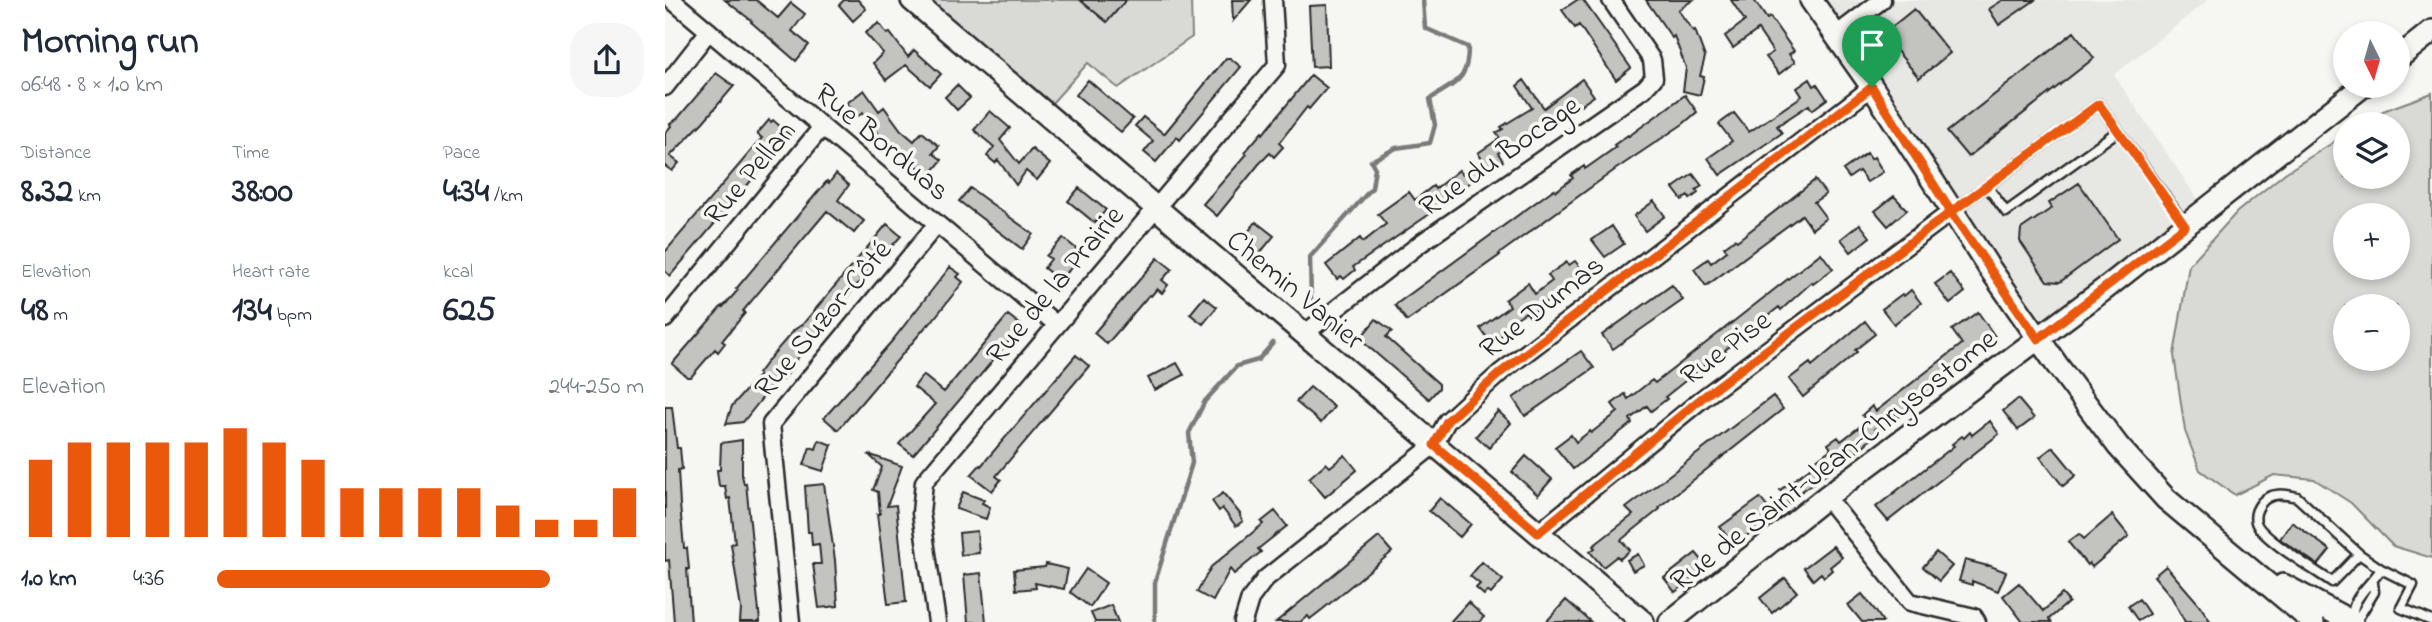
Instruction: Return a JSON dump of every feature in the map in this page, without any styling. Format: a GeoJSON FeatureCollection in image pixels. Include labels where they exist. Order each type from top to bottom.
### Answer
{"type":"FeatureCollection","features":[{"type":"Feature","properties":{"kind":"street","name":"Rue Borduas"},"geometry":{"type":"LineString","coordinates":[[673,0],[1056,325]]}},
{"type":"Feature","properties":{"kind":"street","name":"Chemin Vanier"},"geometry":{"type":"LineString","coordinates":[[912,0],[1643,622]]}},
{"type":"Feature","properties":{"kind":"street","name":"Rue de la Prairie"},"geometry":{"type":"LineString","coordinates":[[937,622],[921,513],[924,482],[1277,65],[1273,0]]}},
{"type":"Feature","properties":{"kind":"street","name":"Rue du Bocage"},"geometry":{"type":"LineString","coordinates":[[1304,334],[1421,243],[1645,88],[1654,78],[1652,60],[1611,0]]}},
{"type":"Feature","properties":{"kind":"street"},"geometry":{"type":"LineString","coordinates":[[1811,0],[1872,87],[1951,212],[2038,339],[2118,446],[2166,499],[2313,622]]}},
{"type":"Feature","properties":{"kind":"street"},"geometry":{"type":"LineString","coordinates":[[1836,35],[1882,0]]}},
{"type":"Feature","properties":{"kind":"street"},"geometry":{"type":"LineString","coordinates":[[665,87],[709,31]]}},
{"type":"Feature","properties":{"kind":"street"},"geometry":{"type":"LineString","coordinates":[[2410,49],[2432,31]]}},
{"type":"Feature","properties":{"kind":"street","name":"Rue Dumas"},"geometry":{"type":"LineString","coordinates":[[1243,622],[1250,599],[1265,579],[1434,445],[1447,421],[1500,373],[1872,87]]}},
{"type":"Feature","properties":{"kind":"street","name":"Rue de Saint-Jean-Chrysostome"},"geometry":{"type":"LineString","coordinates":[[1670,622],[1826,497],[2038,339],[2348,98]]}},
{"type":"Feature","properties":{"kind":"street","name":"Rue Pellan"},"geometry":{"type":"LineString","coordinates":[[665,319],[822,127]]}},
{"type":"Feature","properties":{"kind":"street","name":"Rue Pise"},"geometry":{"type":"LineString","coordinates":[[1538,533],[1702,398],[1951,212]]}},
{"type":"Feature","properties":{"kind":"street","name":"Rue Suzor-Côté"},"geometry":{"type":"LineString","coordinates":[[791,622],[771,424],[937,224]]}},
{"type":"Feature","properties":{"kind":"street"},"geometry":{"type":"LineString","coordinates":[[1826,497],[1910,602],[1974,617],[1977,622]]}},
{"type":"Feature","properties":{"kind":"street"},"geometry":{"type":"LineString","coordinates":[[2242,562],[2351,621]]}},
{"type":"Feature","properties":{"kind":"lane"},"geometry":{"type":"LineString","coordinates":[[1951,212],[2099,104],[2185,226]]}},
{"type":"Feature","properties":{"kind":"lane"},"geometry":{"type":"LineString","coordinates":[[1987,186],[2006,212],[2118,131]]}},
{"type":"Feature","properties":{"kind":"lane"},"geometry":{"type":"LineString","coordinates":[[2359,554],[2332,582],[2276,544],[2259,529],[2255,522],[2255,513],[2263,500],[2272,496],[2284,493],[2297,497],[2359,554],[2413,585],[2401,608],[2432,621]]}},
{"type":"Feature","properties":{"kind":"lane"},"geometry":{"type":"LineString","coordinates":[[2351,621],[2351,611],[2363,589],[2373,583],[2381,569]]}},
{"type":"Feature","properties":{"kind":"shaded area"},"geometry":{"type":"Polygon","coordinates":[[[912,0],[1191,0],[1192,37],[1118,88],[1088,63],[1043,113],[912,0]]]}},
{"type":"Feature","properties":{"kind":"shaded area"},"geometry":{"type":"Polygon","coordinates":[[[1811,0],[2208,0],[2114,75],[2205,210],[2038,339],[1811,0]]]}},
{"type":"Feature","properties":{"kind":"shaded area"},"geometry":{"type":"Polygon","coordinates":[[[2432,93],[2432,558],[2393,546],[2351,503],[2314,479],[2274,475],[2235,495],[2200,470],[2185,431],[2174,355],[2189,265],[2237,212],[2285,173],[2333,143],[2333,189],[2410,189],[2410,112],[2381,112],[2432,93]]]}},
{"type":"Feature","properties":{"kind":"building"},"geometry":{"type":"Polygon","coordinates":[[[725,0],[756,0],[778,18],[791,3],[805,14],[792,31],[809,45],[796,61],[725,0]]]}},
{"type":"Feature","properties":{"kind":"building"},"geometry":{"type":"Polygon","coordinates":[[[844,0],[858,0],[866,9],[853,21],[839,5],[844,0]]]}},
{"type":"Feature","properties":{"kind":"building"},"geometry":{"type":"Polygon","coordinates":[[[1080,0],[1126,0],[1107,22],[1080,0]]]}},
{"type":"Feature","properties":{"kind":"building"},"geometry":{"type":"Polygon","coordinates":[[[1232,0],[1251,0],[1233,21],[1232,0]]]}},
{"type":"Feature","properties":{"kind":"building"},"geometry":{"type":"Polygon","coordinates":[[[1577,0],[1583,0],[1631,68],[1616,80],[1579,25],[1575,28],[1562,10],[1577,0]]]}},
{"type":"Feature","properties":{"kind":"building"},"geometry":{"type":"Polygon","coordinates":[[[1646,0],[1693,0],[1678,10],[1693,31],[1695,30],[1705,57],[1700,76],[1704,77],[1700,95],[1683,91],[1686,68],[1674,36],[1672,38],[1646,0]]]}},
{"type":"Feature","properties":{"kind":"building"},"geometry":{"type":"Polygon","coordinates":[[[1731,0],[1754,0],[1794,51],[1789,54],[1795,62],[1779,74],[1766,57],[1773,52],[1758,30],[1733,48],[1725,36],[1745,21],[1731,0]]]}},
{"type":"Feature","properties":{"kind":"building"},"geometry":{"type":"Polygon","coordinates":[[[2003,0],[2035,0],[1999,25],[1989,9],[2003,0]]]}},
{"type":"Feature","properties":{"kind":"building"},"geometry":{"type":"Polygon","coordinates":[[[1327,5],[1329,66],[1312,67],[1309,6],[1327,5]]]}},
{"type":"Feature","properties":{"kind":"building"},"geometry":{"type":"Polygon","coordinates":[[[1914,9],[1950,53],[1919,78],[1883,34],[1914,9]]]}},
{"type":"Feature","properties":{"kind":"building"},"geometry":{"type":"Polygon","coordinates":[[[879,23],[908,57],[914,50],[941,74],[930,86],[906,65],[886,80],[873,63],[883,53],[865,33],[879,23]]]}},
{"type":"Feature","properties":{"kind":"building"},"geometry":{"type":"Polygon","coordinates":[[[2074,32],[2094,58],[1968,157],[1947,132],[2074,32]]]}},
{"type":"Feature","properties":{"kind":"building"},"geometry":{"type":"Polygon","coordinates":[[[1226,58],[1241,67],[1180,140],[1177,137],[1156,162],[1144,152],[1153,141],[1135,126],[1143,117],[1164,134],[1226,58]]]}},
{"type":"Feature","properties":{"kind":"building"},"geometry":{"type":"Polygon","coordinates":[[[716,73],[734,86],[670,156],[679,163],[672,171],[665,166],[665,133],[716,73]]]}},
{"type":"Feature","properties":{"kind":"building"},"geometry":{"type":"Polygon","coordinates":[[[1311,75],[1327,88],[1309,109],[1307,107],[1279,143],[1283,147],[1274,157],[1270,153],[1259,164],[1217,216],[1203,204],[1311,75]]]}},
{"type":"Feature","properties":{"kind":"building"},"geometry":{"type":"Polygon","coordinates":[[[1582,79],[1594,96],[1545,130],[1542,126],[1498,153],[1503,161],[1490,170],[1488,168],[1462,189],[1463,191],[1353,267],[1355,270],[1344,279],[1341,276],[1337,279],[1326,265],[1360,238],[1363,242],[1386,224],[1378,214],[1409,192],[1415,200],[1433,186],[1435,189],[1459,170],[1462,174],[1482,159],[1478,153],[1500,138],[1496,133],[1503,129],[1501,127],[1532,108],[1517,86],[1524,80],[1544,108],[1582,79]]]}},
{"type":"Feature","properties":{"kind":"building"},"geometry":{"type":"Polygon","coordinates":[[[1810,79],[1827,99],[1812,110],[1809,105],[1777,126],[1782,133],[1720,175],[1708,158],[1732,141],[1719,124],[1734,113],[1749,132],[1802,96],[1797,88],[1810,79]]]}},
{"type":"Feature","properties":{"kind":"building"},"geometry":{"type":"Polygon","coordinates":[[[1088,80],[1133,119],[1121,132],[1076,95],[1088,80]]]}},
{"type":"Feature","properties":{"kind":"building"},"geometry":{"type":"Polygon","coordinates":[[[957,85],[970,98],[957,110],[945,97],[957,85]]]}},
{"type":"Feature","properties":{"kind":"building"},"geometry":{"type":"Polygon","coordinates":[[[864,90],[879,111],[884,107],[901,130],[914,141],[922,132],[939,146],[933,153],[942,160],[929,176],[878,134],[863,113],[858,116],[847,103],[864,90]]]}},
{"type":"Feature","properties":{"kind":"building"},"geometry":{"type":"Polygon","coordinates":[[[1685,95],[1697,112],[1683,124],[1616,169],[1407,321],[1395,305],[1685,95]]]}},
{"type":"Feature","properties":{"kind":"building"},"geometry":{"type":"Polygon","coordinates":[[[990,111],[1010,128],[1000,140],[1019,164],[1032,149],[1050,164],[1037,180],[1026,171],[1016,185],[998,160],[995,163],[987,156],[994,147],[974,130],[990,111]]]}},
{"type":"Feature","properties":{"kind":"building"},"geometry":{"type":"Polygon","coordinates":[[[769,120],[773,120],[790,135],[670,276],[665,271],[665,252],[762,138],[757,134],[769,120]]]}},
{"type":"Feature","properties":{"kind":"building"},"geometry":{"type":"Polygon","coordinates":[[[1867,153],[1871,159],[1874,157],[1883,172],[1867,182],[1859,171],[1849,178],[1843,170],[1867,153]]]}},
{"type":"Feature","properties":{"kind":"building"},"geometry":{"type":"Polygon","coordinates":[[[836,174],[849,185],[838,200],[864,221],[854,233],[827,211],[743,311],[745,313],[722,341],[725,343],[718,352],[715,349],[691,377],[687,377],[672,364],[738,290],[736,289],[827,181],[829,183],[836,174]]]}},
{"type":"Feature","properties":{"kind":"building"},"geometry":{"type":"Polygon","coordinates":[[[1693,174],[1702,186],[1690,199],[1688,196],[1682,200],[1673,188],[1693,174]]]}},
{"type":"Feature","properties":{"kind":"building"},"geometry":{"type":"Polygon","coordinates":[[[1815,180],[1826,194],[1814,202],[1826,218],[1812,229],[1802,215],[1706,286],[1694,269],[1708,259],[1711,263],[1727,251],[1724,247],[1735,239],[1737,241],[1815,180]]]}},
{"type":"Feature","properties":{"kind":"building"},"geometry":{"type":"Polygon","coordinates":[[[2079,183],[2118,239],[2060,282],[2047,281],[2020,241],[2021,229],[2052,208],[2049,203],[2079,183]]]}},
{"type":"Feature","properties":{"kind":"building"},"geometry":{"type":"Polygon","coordinates":[[[970,188],[1033,234],[1022,249],[959,201],[970,188]]]}},
{"type":"Feature","properties":{"kind":"building"},"geometry":{"type":"Polygon","coordinates":[[[1079,188],[1106,210],[1095,223],[1068,201],[1079,188]]]}},
{"type":"Feature","properties":{"kind":"building"},"geometry":{"type":"Polygon","coordinates":[[[1894,196],[1907,210],[1888,226],[1875,211],[1894,196]]]}},
{"type":"Feature","properties":{"kind":"building"},"geometry":{"type":"Polygon","coordinates":[[[1654,201],[1665,216],[1645,231],[1634,216],[1654,201]]]}},
{"type":"Feature","properties":{"kind":"building"},"geometry":{"type":"Polygon","coordinates":[[[1256,222],[1274,236],[1260,253],[1244,237],[1256,222]]]}},
{"type":"Feature","properties":{"kind":"building"},"geometry":{"type":"Polygon","coordinates":[[[887,224],[901,236],[856,286],[790,367],[792,368],[783,380],[779,377],[743,422],[726,424],[732,406],[769,359],[794,330],[803,324],[887,224]]]}},
{"type":"Feature","properties":{"kind":"building"},"geometry":{"type":"Polygon","coordinates":[[[1860,224],[1870,237],[1851,252],[1841,239],[1860,224]]]}},
{"type":"Feature","properties":{"kind":"building"},"geometry":{"type":"Polygon","coordinates":[[[1612,226],[1624,244],[1605,257],[1592,240],[1612,226]]]}},
{"type":"Feature","properties":{"kind":"building"},"geometry":{"type":"Polygon","coordinates":[[[1063,238],[1079,251],[1074,258],[1077,261],[1060,281],[1044,268],[1051,259],[1046,256],[1063,238]]]}},
{"type":"Feature","properties":{"kind":"building"},"geometry":{"type":"Polygon","coordinates":[[[1821,253],[1833,269],[1813,284],[1812,282],[1781,310],[1779,307],[1651,411],[1647,406],[1630,419],[1632,423],[1573,469],[1555,447],[1571,435],[1576,442],[1590,431],[1591,433],[1618,412],[1612,404],[1625,394],[1628,399],[1652,380],[1655,383],[1821,253]]]}},
{"type":"Feature","properties":{"kind":"building"},"geometry":{"type":"Polygon","coordinates":[[[1158,258],[1172,269],[1162,280],[1168,285],[1162,293],[1157,289],[1149,295],[1107,344],[1094,333],[1158,258]]]}},
{"type":"Feature","properties":{"kind":"building"},"geometry":{"type":"Polygon","coordinates":[[[1575,261],[1586,275],[1578,281],[1576,279],[1529,316],[1526,312],[1509,323],[1512,328],[1491,343],[1480,328],[1510,306],[1505,300],[1528,283],[1535,294],[1552,281],[1548,275],[1567,262],[1569,265],[1575,261]]]}},
{"type":"Feature","properties":{"kind":"building"},"geometry":{"type":"Polygon","coordinates":[[[950,267],[960,274],[957,277],[963,282],[838,430],[824,418],[892,341],[950,267]]]}},
{"type":"Feature","properties":{"kind":"building"},"geometry":{"type":"Polygon","coordinates":[[[1950,273],[1965,292],[1950,304],[1935,284],[1950,273]]]}},
{"type":"Feature","properties":{"kind":"building"},"geometry":{"type":"Polygon","coordinates":[[[1672,285],[1683,300],[1613,349],[1602,335],[1672,285]]]}},
{"type":"Feature","properties":{"kind":"building"},"geometry":{"type":"Polygon","coordinates":[[[1911,290],[1921,303],[1894,324],[1882,309],[1911,290]]]}},
{"type":"Feature","properties":{"kind":"building"},"geometry":{"type":"Polygon","coordinates":[[[1204,297],[1217,307],[1203,324],[1190,314],[1204,297]]]}},
{"type":"Feature","properties":{"kind":"building"},"geometry":{"type":"Polygon","coordinates":[[[1978,312],[1996,338],[1956,366],[1960,370],[1933,391],[1898,417],[1895,414],[1875,429],[1878,433],[1852,456],[1789,503],[1780,490],[1831,449],[1828,444],[1838,437],[1841,441],[1867,421],[1862,415],[1872,406],[1876,411],[1962,344],[1952,330],[1978,312]]]}},
{"type":"Feature","properties":{"kind":"building"},"geometry":{"type":"Polygon","coordinates":[[[1008,315],[1022,326],[913,455],[899,444],[935,404],[914,387],[923,375],[944,392],[1008,315]]]}},
{"type":"Feature","properties":{"kind":"building"},"geometry":{"type":"Polygon","coordinates":[[[1376,319],[1392,331],[1386,337],[1439,384],[1439,388],[1429,399],[1363,342],[1366,339],[1362,336],[1376,319]]]}},
{"type":"Feature","properties":{"kind":"building"},"geometry":{"type":"Polygon","coordinates":[[[1865,321],[1875,334],[1803,397],[1789,379],[1810,363],[1812,366],[1865,321]]]}},
{"type":"Feature","properties":{"kind":"building"},"geometry":{"type":"Polygon","coordinates":[[[1581,351],[1594,368],[1525,416],[1513,398],[1581,351]]]}},
{"type":"Feature","properties":{"kind":"building"},"geometry":{"type":"Polygon","coordinates":[[[1076,355],[1089,366],[996,476],[1001,480],[992,491],[971,475],[1076,355]]]}},
{"type":"Feature","properties":{"kind":"building"},"geometry":{"type":"Polygon","coordinates":[[[1177,363],[1184,375],[1155,390],[1148,378],[1177,363]]]}},
{"type":"Feature","properties":{"kind":"building"},"geometry":{"type":"Polygon","coordinates":[[[1310,387],[1334,407],[1321,423],[1296,402],[1310,387]]]}},
{"type":"Feature","properties":{"kind":"building"},"geometry":{"type":"Polygon","coordinates":[[[1773,396],[1783,409],[1621,540],[1630,550],[1620,559],[1617,556],[1603,567],[1590,552],[1595,548],[1593,546],[1633,515],[1626,508],[1773,396]]]}},
{"type":"Feature","properties":{"kind":"building"},"geometry":{"type":"Polygon","coordinates":[[[2018,399],[2034,418],[2018,430],[2003,411],[2018,399]]]}},
{"type":"Feature","properties":{"kind":"building"},"geometry":{"type":"Polygon","coordinates":[[[665,407],[672,407],[677,448],[680,448],[680,505],[689,569],[691,622],[674,622],[669,560],[665,561],[665,407]]]}},
{"type":"Feature","properties":{"kind":"building"},"geometry":{"type":"Polygon","coordinates":[[[1498,411],[1511,423],[1489,448],[1476,436],[1498,411]]]}},
{"type":"Feature","properties":{"kind":"building"},"geometry":{"type":"Polygon","coordinates":[[[1990,421],[1999,434],[1888,521],[1876,507],[1954,446],[1952,444],[1962,436],[1964,438],[1970,432],[1972,435],[1990,421]]]}},
{"type":"Feature","properties":{"kind":"building"},"geometry":{"type":"Polygon","coordinates":[[[742,440],[742,475],[744,484],[746,483],[760,622],[740,622],[741,609],[731,544],[735,543],[730,498],[727,499],[725,486],[719,486],[717,470],[720,470],[721,443],[742,440]]]}},
{"type":"Feature","properties":{"kind":"building"},"geometry":{"type":"Polygon","coordinates":[[[819,440],[832,445],[823,471],[804,465],[810,447],[816,449],[819,440]]]}},
{"type":"Feature","properties":{"kind":"building"},"geometry":{"type":"Polygon","coordinates":[[[2053,447],[2076,475],[2063,486],[2040,457],[2053,447]]]}},
{"type":"Feature","properties":{"kind":"building"},"geometry":{"type":"Polygon","coordinates":[[[868,454],[902,466],[887,506],[896,505],[906,602],[888,604],[877,514],[880,514],[878,492],[873,490],[882,467],[868,454]]]}},
{"type":"Feature","properties":{"kind":"building"},"geometry":{"type":"Polygon","coordinates":[[[1345,455],[1357,470],[1325,497],[1309,478],[1326,463],[1330,467],[1345,455]]]}},
{"type":"Feature","properties":{"kind":"building"},"geometry":{"type":"Polygon","coordinates":[[[1526,456],[1552,479],[1538,495],[1512,472],[1526,456]]]}},
{"type":"Feature","properties":{"kind":"building"},"geometry":{"type":"Polygon","coordinates":[[[824,484],[835,560],[838,606],[819,608],[813,564],[821,564],[819,544],[812,545],[811,532],[808,532],[805,486],[824,484]]]}},
{"type":"Feature","properties":{"kind":"building"},"geometry":{"type":"Polygon","coordinates":[[[963,492],[984,500],[982,503],[990,507],[986,519],[956,509],[963,492]]]}},
{"type":"Feature","properties":{"kind":"building"},"geometry":{"type":"Polygon","coordinates":[[[1223,493],[1241,515],[1243,521],[1236,526],[1222,508],[1219,511],[1212,501],[1223,493]]]}},
{"type":"Feature","properties":{"kind":"building"},"geometry":{"type":"Polygon","coordinates":[[[1440,498],[1471,524],[1460,537],[1429,511],[1440,498]]]}},
{"type":"Feature","properties":{"kind":"building"},"geometry":{"type":"Polygon","coordinates":[[[1760,498],[1772,513],[1770,517],[1734,546],[1720,527],[1760,498]]]}},
{"type":"Feature","properties":{"kind":"building"},"geometry":{"type":"Polygon","coordinates":[[[1275,511],[1287,526],[1258,549],[1261,552],[1234,574],[1230,569],[1213,601],[1197,592],[1211,567],[1275,511]]]}},
{"type":"Feature","properties":{"kind":"building"},"geometry":{"type":"Polygon","coordinates":[[[2112,515],[2129,536],[2092,567],[2089,563],[2087,565],[2068,542],[2079,534],[2084,539],[2112,515]]]}},
{"type":"Feature","properties":{"kind":"building"},"geometry":{"type":"Polygon","coordinates":[[[2292,522],[2330,550],[2318,565],[2280,539],[2292,522]]]}},
{"type":"Feature","properties":{"kind":"building"},"geometry":{"type":"Polygon","coordinates":[[[977,531],[979,553],[961,555],[959,533],[977,531]]]}},
{"type":"Feature","properties":{"kind":"building"},"geometry":{"type":"Polygon","coordinates":[[[1379,537],[1392,552],[1323,609],[1310,619],[1308,616],[1300,622],[1276,622],[1379,537]]]}},
{"type":"Feature","properties":{"kind":"building"},"geometry":{"type":"Polygon","coordinates":[[[1833,546],[1842,557],[1830,567],[1832,570],[1824,577],[1821,573],[1813,580],[1804,568],[1833,546]]]}},
{"type":"Feature","properties":{"kind":"building"},"geometry":{"type":"Polygon","coordinates":[[[1936,552],[1952,566],[1939,581],[1923,567],[1936,552]]]}},
{"type":"Feature","properties":{"kind":"building"},"geometry":{"type":"Polygon","coordinates":[[[1696,553],[1708,567],[1675,592],[1664,578],[1696,553]]]}},
{"type":"Feature","properties":{"kind":"building"},"geometry":{"type":"Polygon","coordinates":[[[1638,554],[1644,565],[1633,571],[1627,560],[1638,554]]]}},
{"type":"Feature","properties":{"kind":"building"},"geometry":{"type":"Polygon","coordinates":[[[1965,560],[2006,572],[1998,591],[1972,581],[1972,585],[1959,581],[1965,560]]]}},
{"type":"Feature","properties":{"kind":"building"},"geometry":{"type":"Polygon","coordinates":[[[1482,562],[1503,580],[1491,594],[1487,591],[1484,595],[1476,588],[1480,584],[1470,576],[1482,562]]]}},
{"type":"Feature","properties":{"kind":"building"},"geometry":{"type":"Polygon","coordinates":[[[1046,564],[1068,569],[1064,589],[1035,583],[1036,588],[1016,590],[1014,570],[1045,567],[1046,564]]]}},
{"type":"Feature","properties":{"kind":"building"},"geometry":{"type":"Polygon","coordinates":[[[2166,566],[2211,622],[2185,622],[2171,596],[2154,576],[2166,566]]]}},
{"type":"Feature","properties":{"kind":"building"},"geometry":{"type":"Polygon","coordinates":[[[1086,569],[1106,583],[1090,607],[1070,592],[1086,569]]]}},
{"type":"Feature","properties":{"kind":"building"},"geometry":{"type":"Polygon","coordinates":[[[981,573],[986,622],[968,622],[964,575],[981,573]]]}},
{"type":"Feature","properties":{"kind":"building"},"geometry":{"type":"Polygon","coordinates":[[[1785,578],[1797,592],[1772,613],[1760,598],[1785,578]]]}},
{"type":"Feature","properties":{"kind":"building"},"geometry":{"type":"Polygon","coordinates":[[[2019,583],[2043,611],[2062,594],[2069,602],[2049,619],[2051,622],[2023,622],[2003,596],[2019,583]]]}},
{"type":"Feature","properties":{"kind":"building"},"geometry":{"type":"Polygon","coordinates":[[[1862,594],[1883,622],[1862,622],[1848,605],[1862,594]]]}},
{"type":"Feature","properties":{"kind":"building"},"geometry":{"type":"Polygon","coordinates":[[[2139,599],[2149,614],[2138,621],[2128,606],[2139,599]]]}},
{"type":"Feature","properties":{"kind":"building"},"geometry":{"type":"Polygon","coordinates":[[[1566,600],[1591,622],[1546,622],[1566,600]]]}},
{"type":"Feature","properties":{"kind":"building"},"geometry":{"type":"Polygon","coordinates":[[[1468,602],[1484,617],[1479,622],[1450,622],[1468,602]]]}},
{"type":"Feature","properties":{"kind":"building"},"geometry":{"type":"Polygon","coordinates":[[[1111,605],[1118,622],[1095,622],[1091,613],[1111,605]]]}},
{"type":"Feature","properties":{"kind":"waterway"},"geometry":{"type":"LineString","coordinates":[[1311,302],[1310,257],[1372,188],[1375,168],[1371,161],[1396,148],[1430,143],[1435,125],[1430,99],[1454,84],[1466,67],[1468,47],[1425,28],[1423,0]]}},
{"type":"Feature","properties":{"kind":"waterway"},"geometry":{"type":"LineString","coordinates":[[1155,622],[1155,582],[1192,463],[1189,433],[1205,401],[1237,366],[1258,360],[1273,343]]}},
{"type":"Feature","properties":{"kind":"route"},"geometry":{"type":"LineString","coordinates":[[1872,87],[1500,373],[1447,421],[1434,445],[1538,533],[1702,398],[1951,212],[2038,339],[2185,226],[2099,104],[1951,212],[1872,87]]}}]}
